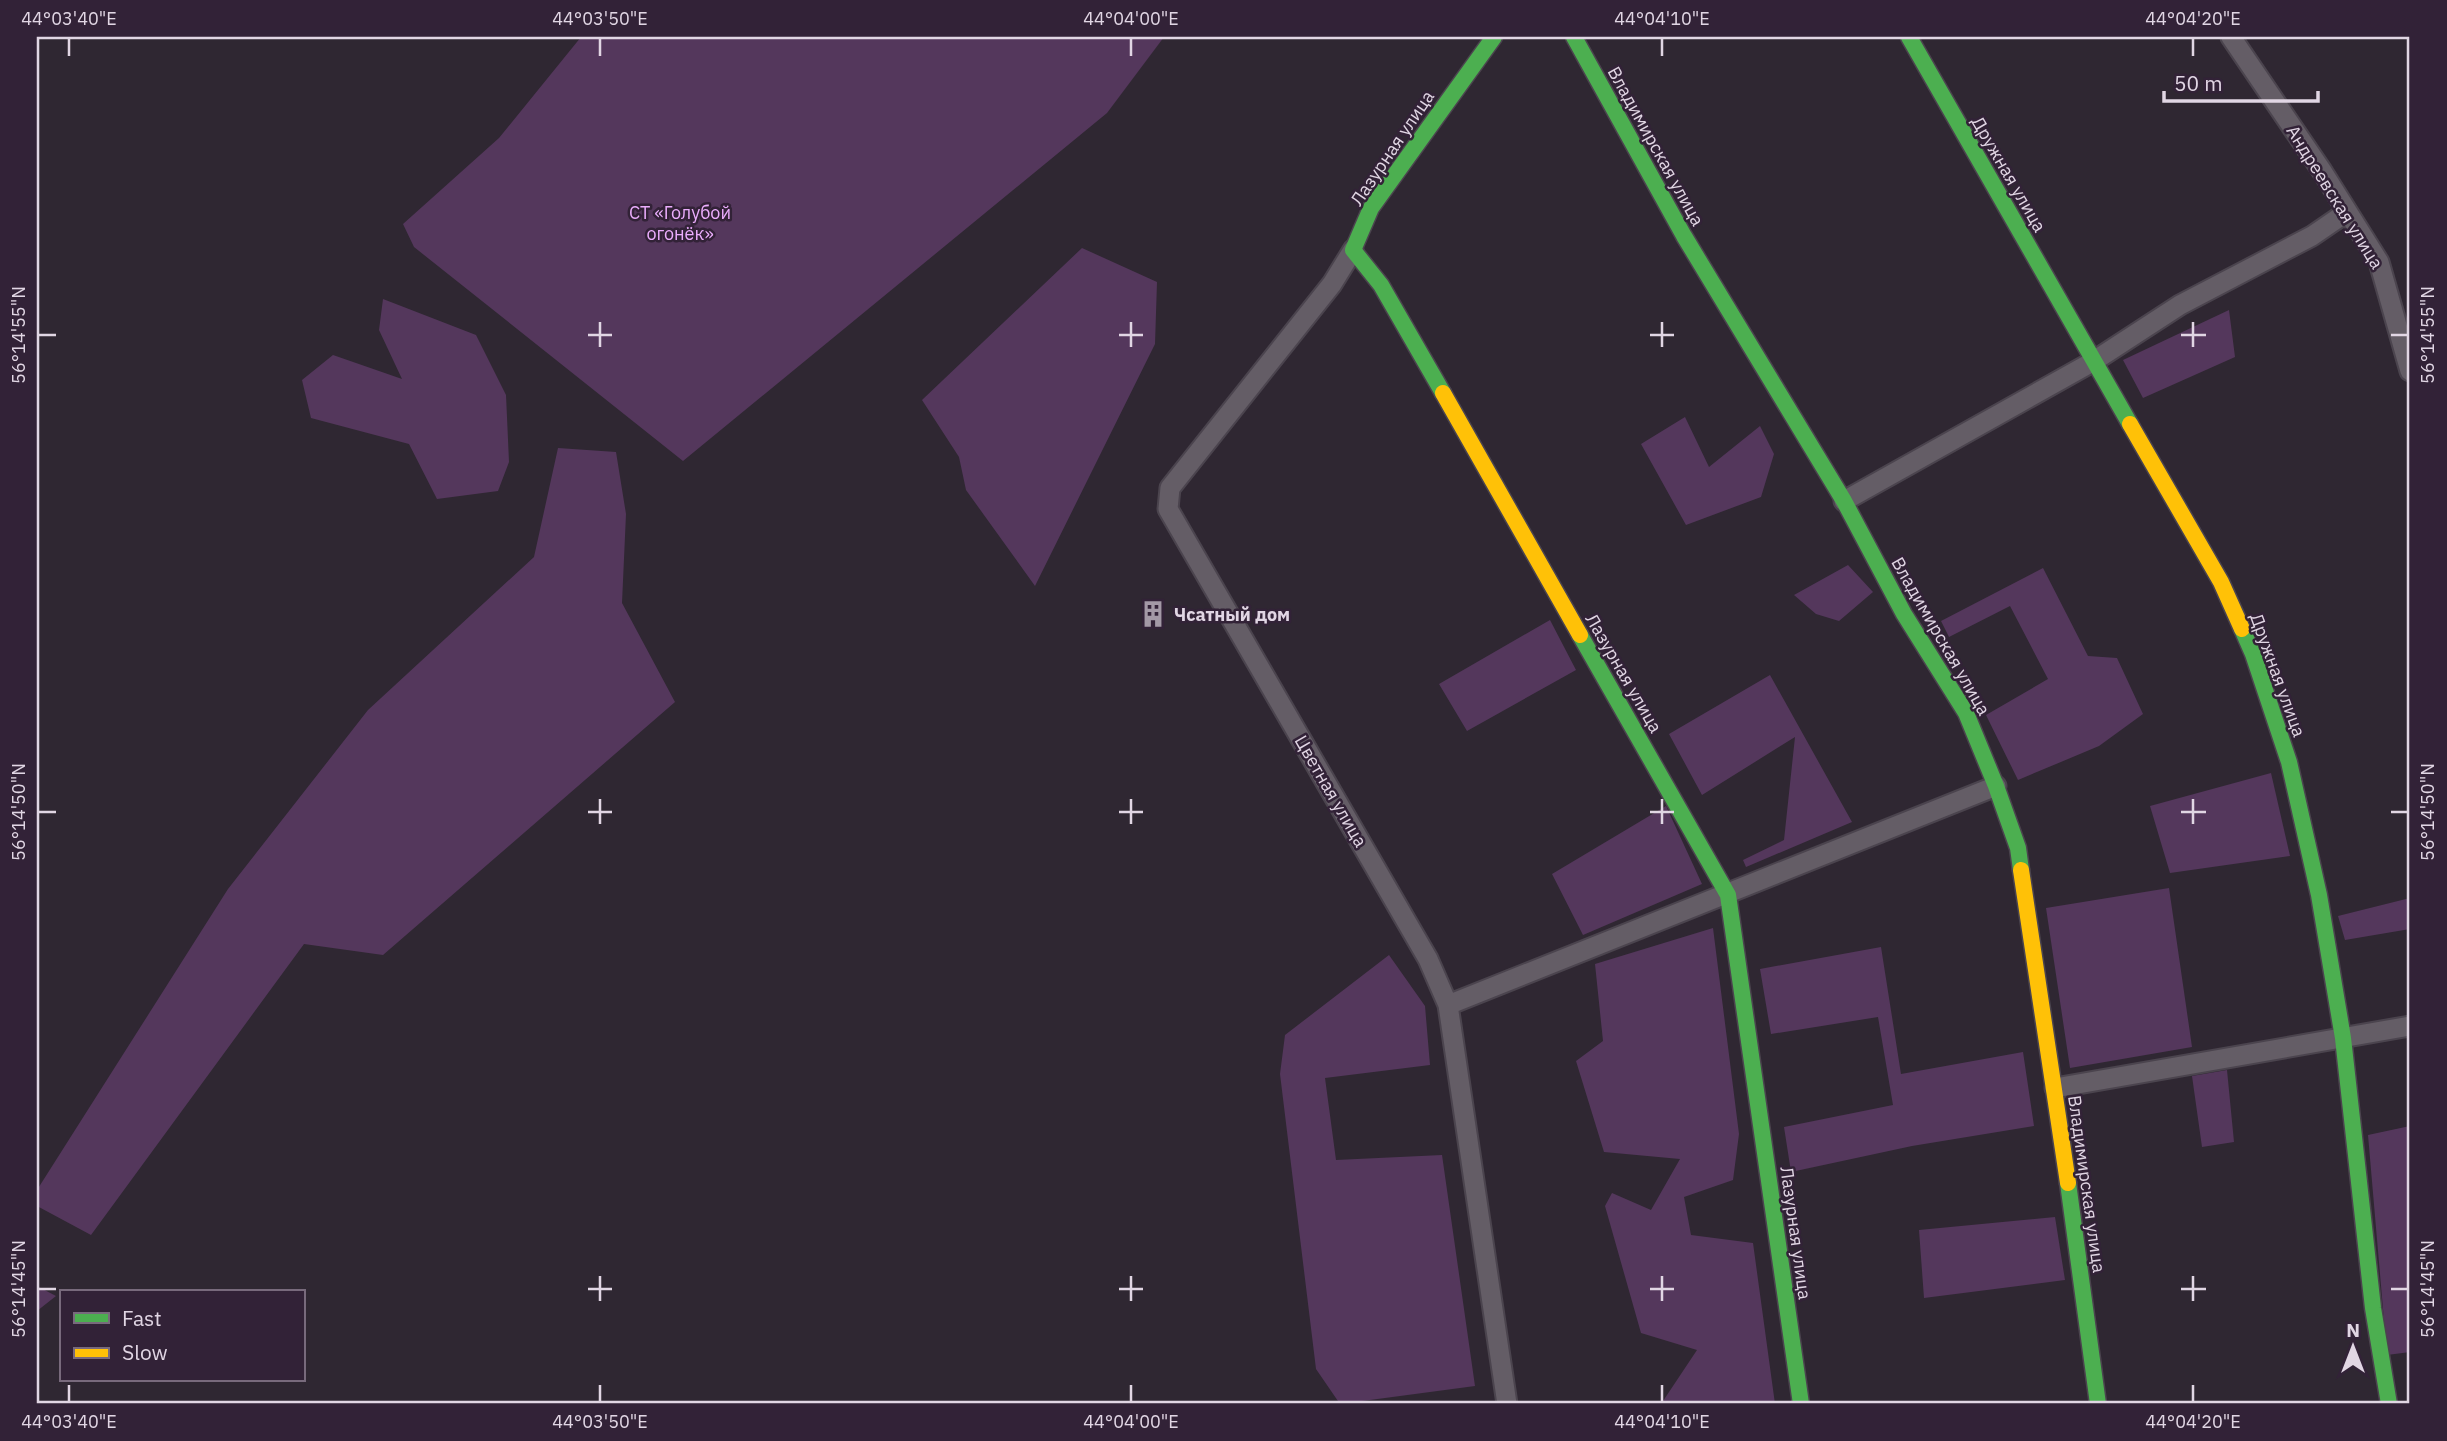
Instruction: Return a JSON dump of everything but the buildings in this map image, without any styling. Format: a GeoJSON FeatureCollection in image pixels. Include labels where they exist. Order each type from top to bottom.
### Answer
{"type":"FeatureCollection","features":[{"type":"Feature","properties":{"kind":"street","name":"Лазурная улица"},"geometry":{"type":"LineString","coordinates":[[1494,37],[1371,208],[1353,250],[1381,285],[1728,895],[1801,1404]]}},
{"type":"Feature","properties":{"kind":"street","name":"Владимирская улица"},"geometry":{"type":"LineString","coordinates":[[1574,37],[1684,236],[1844,501],[1904,614],[1966,713],[1996,786],[2018,848],[2055,1088],[2098,1404]]}},
{"type":"Feature","properties":{"kind":"street","name":"Дружная улица"},"geometry":{"type":"LineString","coordinates":[[1909,37],[2221,582],[2253,654],[2289,762],[2319,894],[2343,1038],[2373,1308],[2389,1404]]}},
{"type":"Feature","properties":{"kind":"street","name":"Андреевская улица"},"geometry":{"type":"LineString","coordinates":[[2231,37],[2322,171],[2379,262],[2410,371]]}},
{"type":"Feature","properties":{"kind":"street"},"geometry":{"type":"LineString","coordinates":[[1844,501],[2094,361],[2180,305],[2312,236],[2347,212]]}},
{"type":"Feature","properties":{"kind":"street","name":"Цветная улица"},"geometry":{"type":"LineString","coordinates":[[1353,250],[1332,284],[1170,488],[1168,509],[1428,959],[1448,1005],[1507,1404]]}},
{"type":"Feature","properties":{"kind":"street"},"geometry":{"type":"LineString","coordinates":[[1448,1005],[1996,786]]}},
{"type":"Feature","properties":{"kind":"street"},"geometry":{"type":"LineString","coordinates":[[2055,1088],[2410,1026]]}},
{"type":"Feature","properties":{"kind":"green space","name":"СТ «Голубой огонёк»"},"geometry":{"type":"Polygon","coordinates":[[[581,37],[1164,37],[1107,113],[683,461],[414,247],[403,224],[499,138],[581,37]]]}},
{"type":"Feature","properties":{"kind":"green space"},"geometry":{"type":"Polygon","coordinates":[[[1082,248],[1157,282],[1155,344],[1035,586],[966,490],[959,457],[922,400],[1082,248]]]}},
{"type":"Feature","properties":{"kind":"green space"},"geometry":{"type":"Polygon","coordinates":[[[383,299],[476,335],[506,395],[509,462],[498,491],[437,499],[409,444],[311,418],[302,380],[333,355],[402,379],[379,330],[383,299]]]}},
{"type":"Feature","properties":{"kind":"green space"},"geometry":{"type":"Polygon","coordinates":[[[2229,310],[2235,357],[2143,398],[2123,360],[2229,310]]]}},
{"type":"Feature","properties":{"kind":"green space"},"geometry":{"type":"Polygon","coordinates":[[[1685,417],[1709,467],[1760,426],[1774,454],[1761,497],[1686,525],[1641,444],[1685,417]]]}},
{"type":"Feature","properties":{"kind":"green space"},"geometry":{"type":"Polygon","coordinates":[[[558,448],[616,452],[626,514],[622,603],[675,702],[383,955],[304,944],[91,1235],[37,1206],[37,1190],[228,889],[368,710],[534,557],[558,448]]]}},
{"type":"Feature","properties":{"kind":"green space"},"geometry":{"type":"Polygon","coordinates":[[[1848,565],[1873,592],[1839,621],[1816,614],[1794,595],[1848,565]]]}},
{"type":"Feature","properties":{"kind":"green space"},"geometry":{"type":"Polygon","coordinates":[[[2043,568],[2088,656],[2117,658],[2143,714],[2099,746],[2018,780],[1986,715],[2048,679],[2010,606],[1949,637],[1941,621],[2043,568]]]}},
{"type":"Feature","properties":{"kind":"green space"},"geometry":{"type":"Polygon","coordinates":[[[1550,620],[1576,670],[1467,731],[1439,684],[1550,620]]]}},
{"type":"Feature","properties":{"kind":"green space"},"geometry":{"type":"Polygon","coordinates":[[[1770,675],[1852,822],[1746,867],[1743,860],[1784,840],[1795,737],[1702,795],[1669,734],[1770,675]]]}},
{"type":"Feature","properties":{"kind":"green space"},"geometry":{"type":"Polygon","coordinates":[[[2271,773],[2290,856],[2170,873],[2150,806],[2271,773]]]}},
{"type":"Feature","properties":{"kind":"green space"},"geometry":{"type":"Polygon","coordinates":[[[1666,806],[1702,884],[1583,935],[1552,874],[1666,806]]]}},
{"type":"Feature","properties":{"kind":"green space"},"geometry":{"type":"Polygon","coordinates":[[[2169,888],[2192,1047],[2070,1068],[2046,908],[2169,888]]]}},
{"type":"Feature","properties":{"kind":"green space"},"geometry":{"type":"Polygon","coordinates":[[[2410,898],[2410,929],[2345,940],[2338,916],[2410,898]]]}},
{"type":"Feature","properties":{"kind":"green space"},"geometry":{"type":"Polygon","coordinates":[[[1713,928],[1739,1134],[1733,1180],[1684,1197],[1691,1235],[1753,1243],[1775,1404],[1661,1404],[1697,1350],[1641,1333],[1605,1206],[1612,1193],[1651,1210],[1680,1159],[1604,1152],[1576,1061],[1603,1041],[1595,964],[1713,928]]]}},
{"type":"Feature","properties":{"kind":"green space"},"geometry":{"type":"Polygon","coordinates":[[[1881,947],[1901,1074],[2023,1052],[2034,1126],[1912,1146],[1791,1172],[1784,1127],[1893,1105],[1878,1017],[1771,1034],[1760,969],[1881,947]]]}},
{"type":"Feature","properties":{"kind":"green space"},"geometry":{"type":"Polygon","coordinates":[[[1389,955],[1425,1006],[1430,1065],[1325,1078],[1336,1160],[1442,1155],[1475,1386],[1340,1404],[1316,1369],[1280,1074],[1285,1035],[1389,955]]]}},
{"type":"Feature","properties":{"kind":"green space"},"geometry":{"type":"Polygon","coordinates":[[[2227,1070],[2234,1142],[2202,1147],[2192,1076],[2227,1070]]]}},
{"type":"Feature","properties":{"kind":"green space"},"geometry":{"type":"Polygon","coordinates":[[[2410,1126],[2410,1352],[2387,1355],[2368,1135],[2410,1126]]]}},
{"type":"Feature","properties":{"kind":"green space"},"geometry":{"type":"Polygon","coordinates":[[[2055,1217],[2065,1280],[1924,1298],[1919,1230],[2055,1217]]]}},
{"type":"Feature","properties":{"kind":"green space"},"geometry":{"type":"Polygon","coordinates":[[[37,1286],[56,1296],[37,1311],[37,1286]]]}},
{"type":"Feature","properties":{"kind":"traffic: fast"},"geometry":{"type":"LineString","coordinates":[[1443,393],[1381,285],[1353,250],[1371,208],[1494,37]]}},
{"type":"Feature","properties":{"kind":"traffic: fast"},"geometry":{"type":"LineString","coordinates":[[1574,37],[1684,236],[1844,501],[1904,614],[1966,713],[2018,848],[2021,870]]}},
{"type":"Feature","properties":{"kind":"traffic: fast"},"geometry":{"type":"LineString","coordinates":[[1909,37],[2130,424]]}},
{"type":"Feature","properties":{"kind":"traffic: fast"},"geometry":{"type":"LineString","coordinates":[[2242,629],[2289,762],[2319,895],[2343,1038],[2373,1308],[2389,1404]]}},
{"type":"Feature","properties":{"kind":"traffic: fast"},"geometry":{"type":"LineString","coordinates":[[1580,635],[1728,895],[1801,1404]]}},
{"type":"Feature","properties":{"kind":"traffic: fast"},"geometry":{"type":"LineString","coordinates":[[2068,1183],[2098,1404]]}},
{"type":"Feature","properties":{"kind":"traffic: slow"},"geometry":{"type":"LineString","coordinates":[[1443,393],[1580,635]]}},
{"type":"Feature","properties":{"kind":"traffic: slow"},"geometry":{"type":"LineString","coordinates":[[2130,424],[2221,582],[2242,629]]}},
{"type":"Feature","properties":{"kind":"traffic: slow"},"geometry":{"type":"LineString","coordinates":[[2021,870],[2068,1183]]}},
{"type":"Feature","properties":{"kind":"place","name":"Чсатный дом"},"geometry":{"type":"Point","coordinates":[1153,614]}}]}
